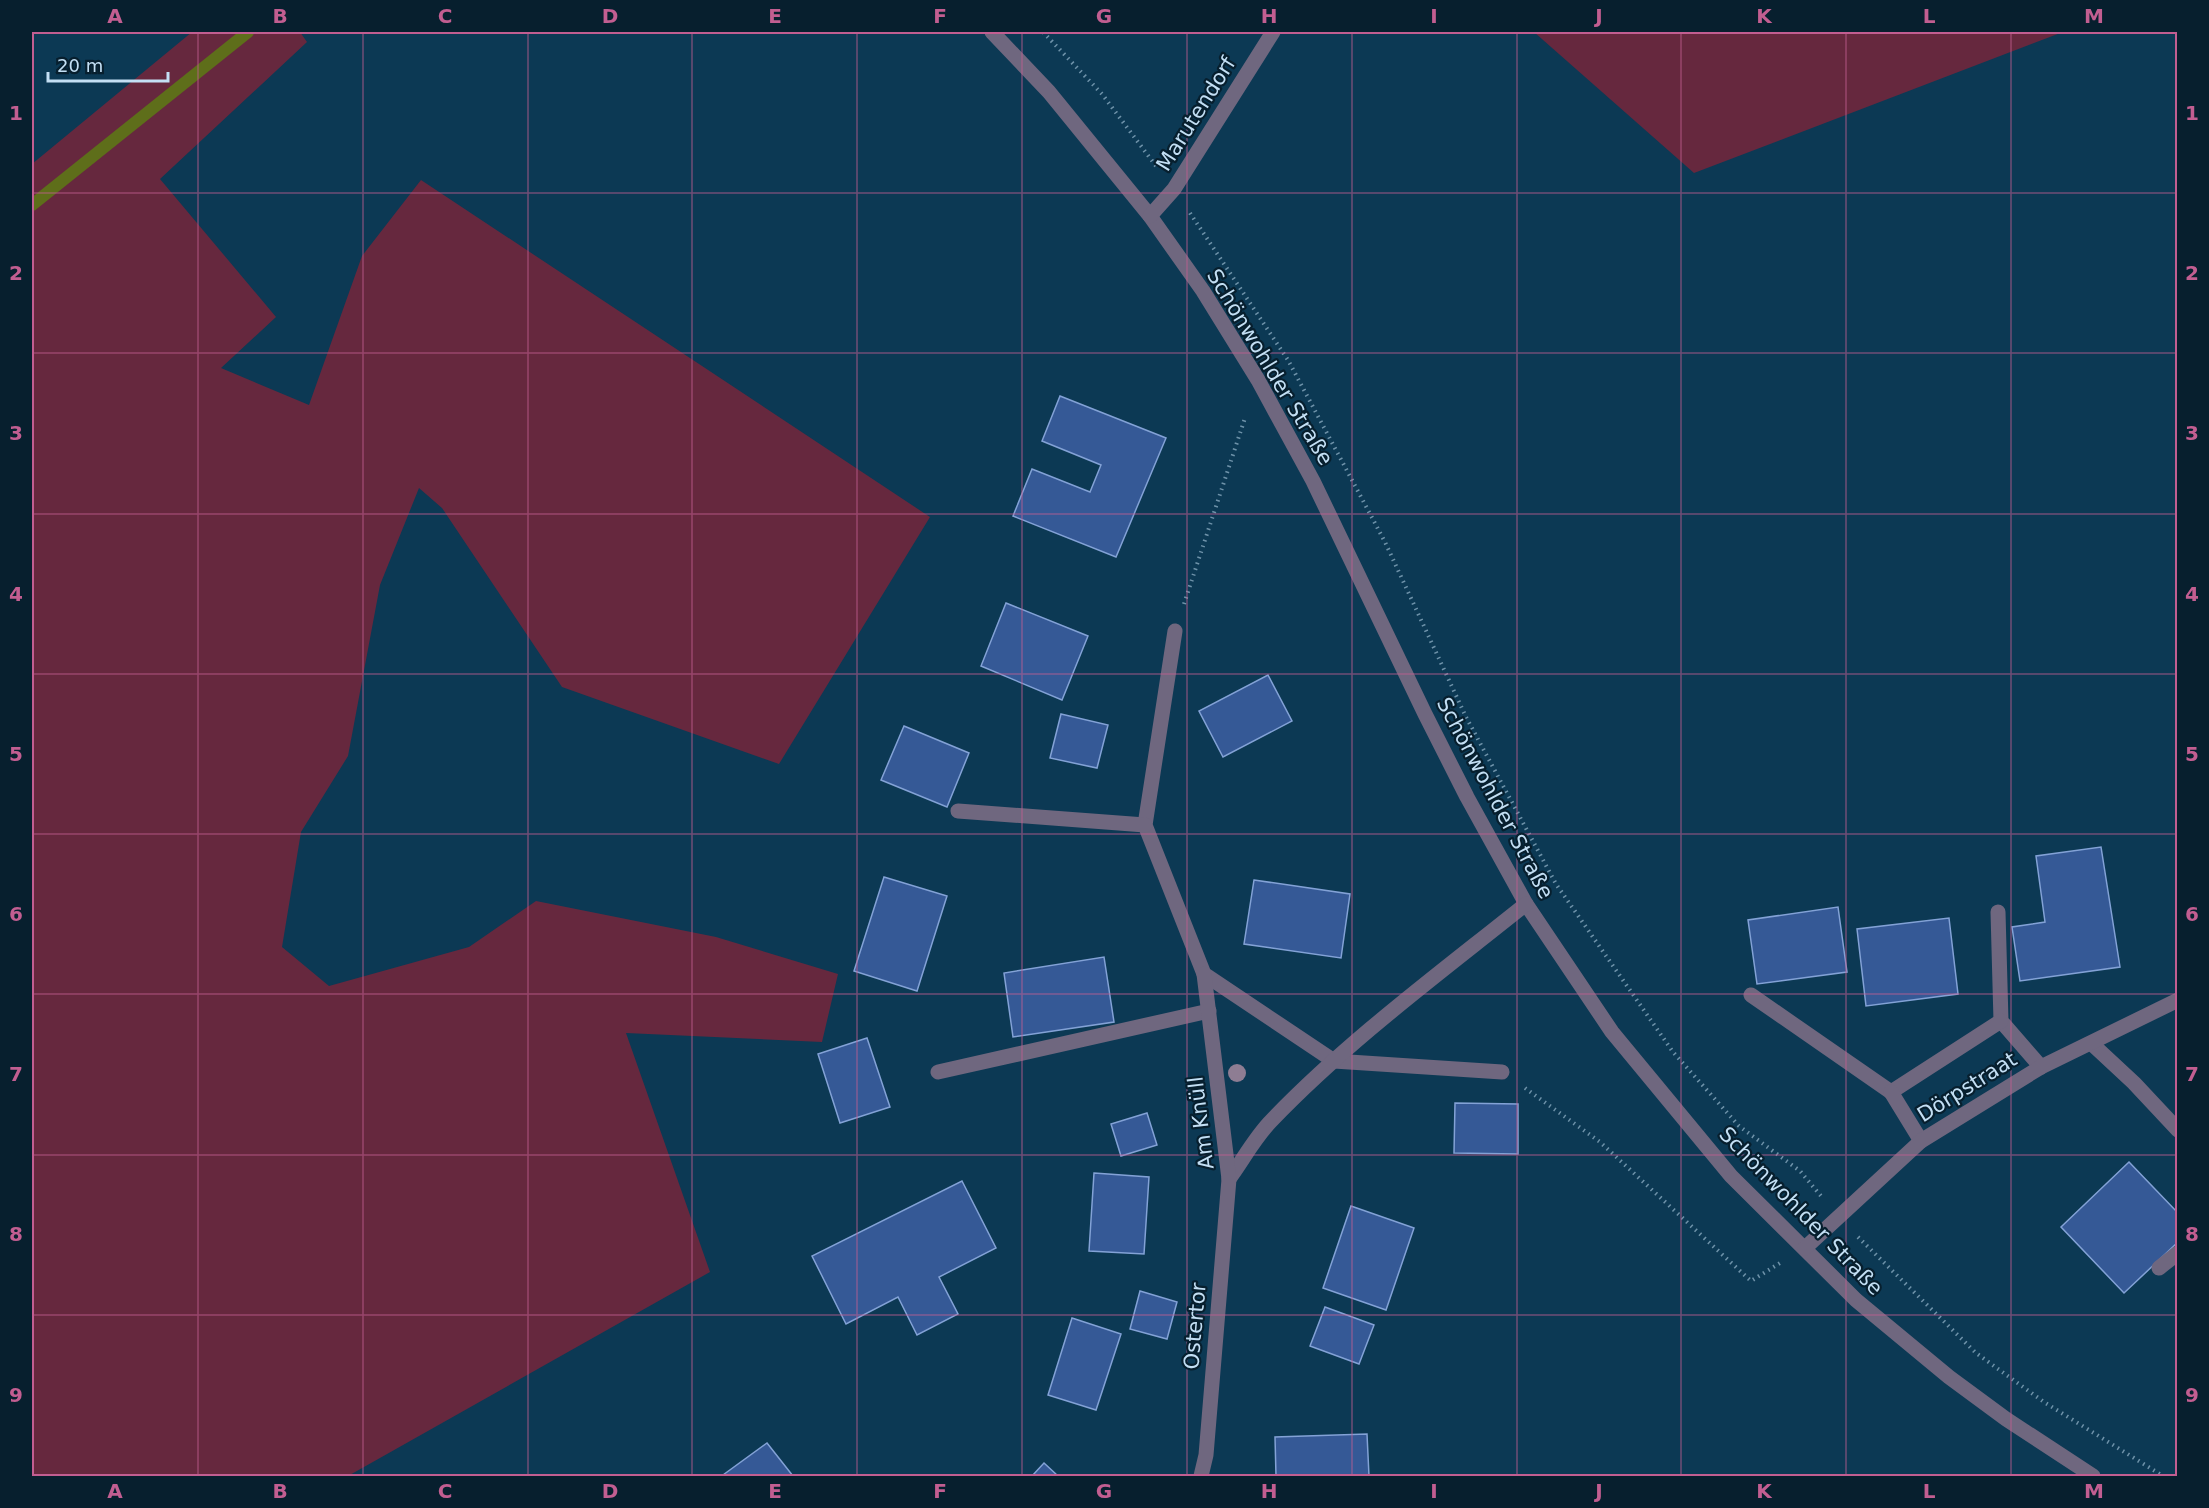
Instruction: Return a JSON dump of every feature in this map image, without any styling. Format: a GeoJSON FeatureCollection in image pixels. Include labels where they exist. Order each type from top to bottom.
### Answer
{"type":"FeatureCollection","features":[{"type":"Feature","properties":{"kind":"street","name":"Schönwohlder Straße"},"geometry":{"type":"LineString","coordinates":[[992,32],[1049,92],[1150,216],[1203,291],[1258,380],[1313,481],[1462,787],[1526,904],[1612,1032],[1731,1176],[1856,1300],[1949,1377],[2006,1419],[2093,1476]]}},
{"type":"Feature","properties":{"kind":"street","name":"Marutendorf"},"geometry":{"type":"LineString","coordinates":[[1150,216],[1174,189],[1273,32]]}},
{"type":"Feature","properties":{"kind":"street"},"geometry":{"type":"LineString","coordinates":[[958,810],[1144,825],[1175,631]]}},
{"type":"Feature","properties":{"kind":"street","name":"Am Knüll"},"geometry":{"type":"LineString","coordinates":[[1144,825],[1204,974],[1229,1179]]}},
{"type":"Feature","properties":{"kind":"street","name":"Am Knüll"},"geometry":{"type":"LineString","coordinates":[[1229,1179],[1270,1121],[1334,1061],[1409,997],[1526,904]]}},
{"type":"Feature","properties":{"kind":"street"},"geometry":{"type":"LineString","coordinates":[[1998,912],[2001,1021],[2041,1067]]}},
{"type":"Feature","properties":{"kind":"street"},"geometry":{"type":"LineString","coordinates":[[1204,974],[1334,1061],[1502,1072]]}},
{"type":"Feature","properties":{"kind":"street"},"geometry":{"type":"LineString","coordinates":[[1751,995],[1891,1092],[1921,1141]]}},
{"type":"Feature","properties":{"kind":"street","name":"Dörpstraat"},"geometry":{"type":"LineString","coordinates":[[1805,1248],[1921,1141],[2041,1067],[2178,1000]]}},
{"type":"Feature","properties":{"kind":"street"},"geometry":{"type":"LineString","coordinates":[[938,1072],[1209,1011]]}},
{"type":"Feature","properties":{"kind":"street"},"geometry":{"type":"LineString","coordinates":[[1891,1092],[2001,1021]]}},
{"type":"Feature","properties":{"kind":"street"},"geometry":{"type":"LineString","coordinates":[[2091,1042],[2178,1130]]}},
{"type":"Feature","properties":{"kind":"street","name":"Ostertor"},"geometry":{"type":"LineString","coordinates":[[1201,1476],[1206,1455],[1229,1179]]}},
{"type":"Feature","properties":{"kind":"street"},"geometry":{"type":"LineString","coordinates":[[2159,1268],[2178,1253]]}},
{"type":"Feature","properties":{"kind":"path"},"geometry":{"type":"LineString","coordinates":[[1043,32],[1102,94],[1174,189]]}},
{"type":"Feature","properties":{"kind":"path"},"geometry":{"type":"LineString","coordinates":[[1175,631],[1258,380]]}},
{"type":"Feature","properties":{"kind":"path"},"geometry":{"type":"LineString","coordinates":[[1502,1072],[1600,1142],[1751,1281],[1805,1248]]}},
{"type":"Feature","properties":{"kind":"shaded area"},"geometry":{"type":"Polygon","coordinates":[[[192,32],[300,32],[307,42],[160,179],[276,317],[221,368],[309,405],[362,256],[421,180],[930,517],[779,764],[562,687],[442,508],[419,488],[380,585],[348,756],[301,832],[282,947],[329,986],[469,947],[536,901],[716,937],[838,974],[822,1042],[626,1033],[710,1272],[348,1476],[32,1476],[32,164],[192,32]]]}},
{"type":"Feature","properties":{"kind":"shaded area"},"geometry":{"type":"Polygon","coordinates":[[[1534,32],[2063,32],[1694,173],[1534,32]]]}},
{"type":"Feature","properties":{"kind":"building"},"geometry":{"type":"Polygon","coordinates":[[[1060,396],[1166,438],[1116,557],[1013,516],[1032,469],[1090,492],[1101,465],[1042,441],[1060,396]]]}},
{"type":"Feature","properties":{"kind":"building"},"geometry":{"type":"Polygon","coordinates":[[[1006,603],[1088,636],[1062,700],[981,666],[1006,603]]]}},
{"type":"Feature","properties":{"kind":"building"},"geometry":{"type":"Polygon","coordinates":[[[1268,675],[1292,721],[1223,757],[1199,711],[1268,675]]]}},
{"type":"Feature","properties":{"kind":"building"},"geometry":{"type":"Polygon","coordinates":[[[1061,714],[1108,725],[1097,768],[1050,758],[1061,714]]]}},
{"type":"Feature","properties":{"kind":"building"},"geometry":{"type":"Polygon","coordinates":[[[904,726],[969,753],[947,807],[881,780],[904,726]]]}},
{"type":"Feature","properties":{"kind":"building"},"geometry":{"type":"Polygon","coordinates":[[[2101,847],[2120,967],[2020,981],[2012,927],[2045,922],[2036,856],[2101,847]]]}},
{"type":"Feature","properties":{"kind":"building"},"geometry":{"type":"Polygon","coordinates":[[[884,877],[947,896],[917,991],[854,971],[884,877]]]}},
{"type":"Feature","properties":{"kind":"building"},"geometry":{"type":"Polygon","coordinates":[[[1254,880],[1350,894],[1341,958],[1244,944],[1254,880]]]}},
{"type":"Feature","properties":{"kind":"building"},"geometry":{"type":"Polygon","coordinates":[[[1838,907],[1847,972],[1757,984],[1748,920],[1838,907]]]}},
{"type":"Feature","properties":{"kind":"building"},"geometry":{"type":"Polygon","coordinates":[[[1949,918],[1958,994],[1866,1006],[1857,929],[1949,918]]]}},
{"type":"Feature","properties":{"kind":"building"},"geometry":{"type":"Polygon","coordinates":[[[1104,957],[1114,1022],[1013,1037],[1004,973],[1104,957]]]}},
{"type":"Feature","properties":{"kind":"building"},"geometry":{"type":"Polygon","coordinates":[[[867,1038],[890,1107],[840,1123],[818,1054],[867,1038]]]}},
{"type":"Feature","properties":{"kind":"building"},"geometry":{"type":"Polygon","coordinates":[[[1455,1103],[1518,1104],[1518,1154],[1454,1153],[1455,1103]]]}},
{"type":"Feature","properties":{"kind":"building"},"geometry":{"type":"Polygon","coordinates":[[[1147,1113],[1157,1145],[1121,1156],[1111,1124],[1147,1113]]]}},
{"type":"Feature","properties":{"kind":"building"},"geometry":{"type":"Polygon","coordinates":[[[2129,1162],[2178,1213],[2178,1242],[2124,1293],[2061,1227],[2129,1162]]]}},
{"type":"Feature","properties":{"kind":"building"},"geometry":{"type":"Polygon","coordinates":[[[1094,1173],[1149,1177],[1144,1254],[1089,1251],[1094,1173]]]}},
{"type":"Feature","properties":{"kind":"building"},"geometry":{"type":"Polygon","coordinates":[[[962,1181],[996,1248],[939,1277],[958,1314],[917,1335],[898,1297],[846,1324],[812,1256],[962,1181]]]}},
{"type":"Feature","properties":{"kind":"building"},"geometry":{"type":"Polygon","coordinates":[[[1351,1206],[1414,1228],[1386,1310],[1323,1288],[1351,1206]]]}},
{"type":"Feature","properties":{"kind":"building"},"geometry":{"type":"Polygon","coordinates":[[[1140,1291],[1177,1302],[1167,1339],[1130,1329],[1140,1291]]]}},
{"type":"Feature","properties":{"kind":"building"},"geometry":{"type":"Polygon","coordinates":[[[1325,1307],[1374,1325],[1359,1364],[1310,1346],[1325,1307]]]}},
{"type":"Feature","properties":{"kind":"building"},"geometry":{"type":"Polygon","coordinates":[[[1072,1318],[1121,1334],[1096,1410],[1048,1395],[1072,1318]]]}},
{"type":"Feature","properties":{"kind":"building"},"geometry":{"type":"Polygon","coordinates":[[[1367,1434],[1369,1476],[1276,1476],[1275,1437],[1367,1434]]]}},
{"type":"Feature","properties":{"kind":"building"},"geometry":{"type":"Polygon","coordinates":[[[767,1443],[793,1476],[723,1475],[767,1443]]]}},
{"type":"Feature","properties":{"kind":"building"},"geometry":{"type":"Polygon","coordinates":[[[1044,1463],[1058,1476],[1032,1476],[1044,1463]]]}},
{"type":"Feature","properties":{"kind":"waterway"},"geometry":{"type":"LineString","coordinates":[[32,205],[248,32]]}}]}
